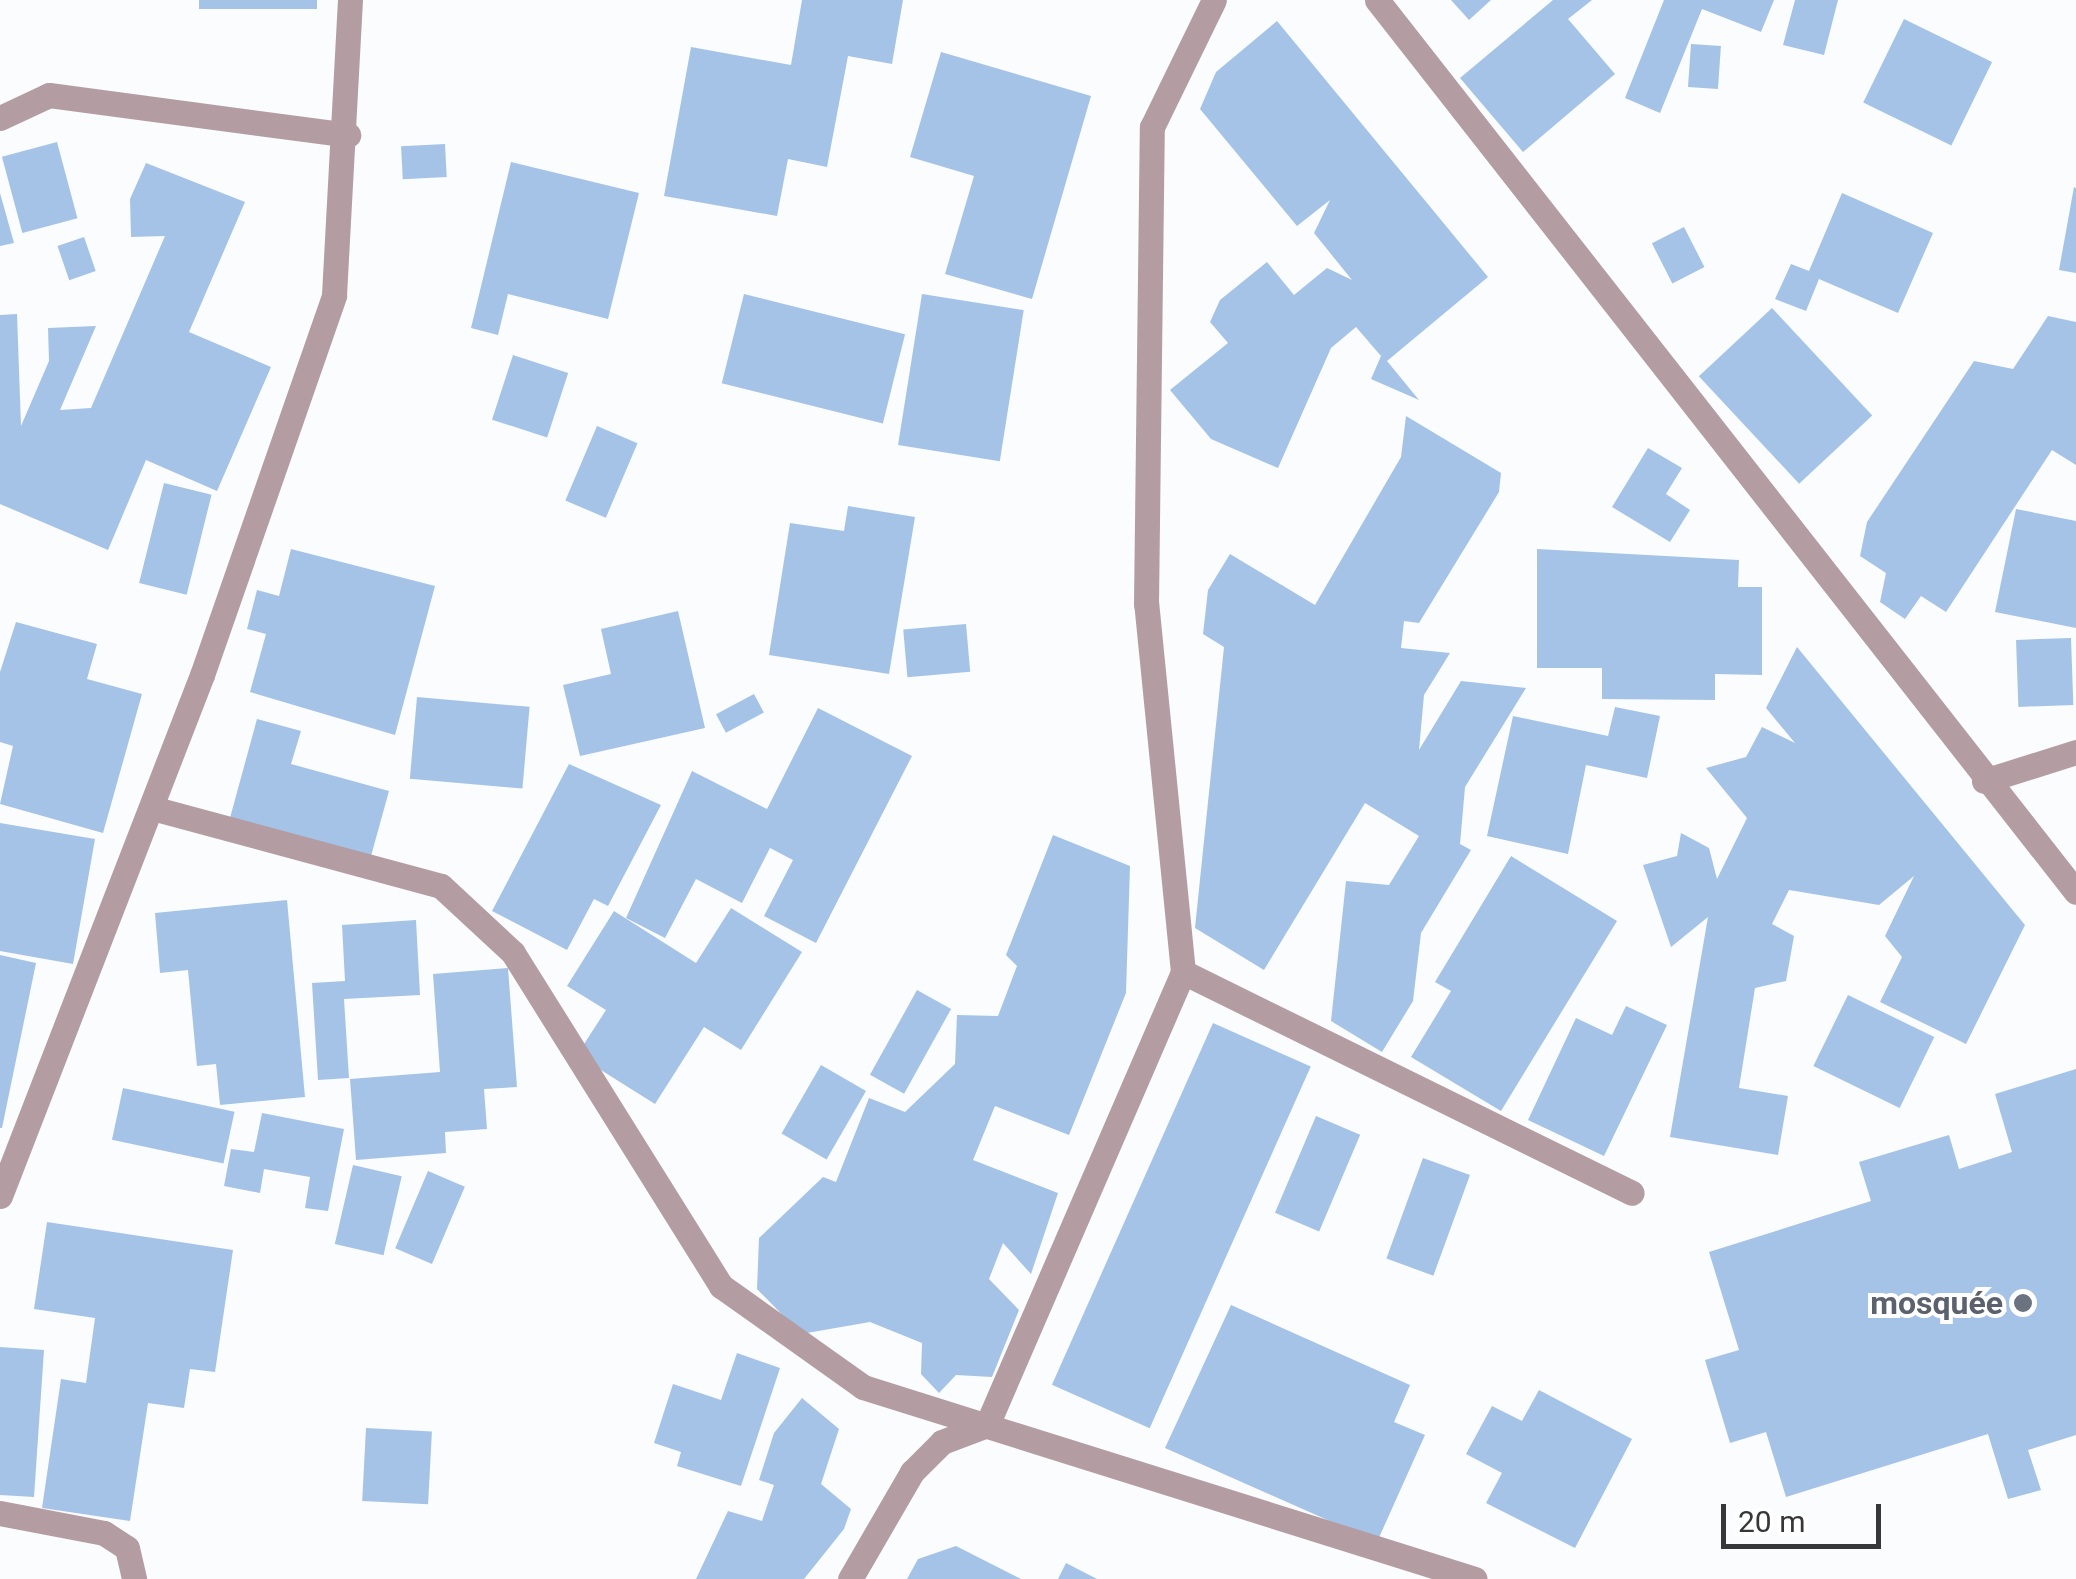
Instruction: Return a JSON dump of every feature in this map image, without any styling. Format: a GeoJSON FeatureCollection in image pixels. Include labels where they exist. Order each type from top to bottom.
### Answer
{"type":"FeatureCollection","features":[{"type":"Feature","properties":{"kind":"street"},"geometry":{"type":"LineString","coordinates":[[0,1196],[152,808],[334,295],[348,135],[350,0]]}},
{"type":"Feature","properties":{"kind":"street"},"geometry":{"type":"LineString","coordinates":[[850,1579],[912,1472],[942,1442],[987,1425],[1183,972],[1146,604],[1152,127],[1214,0]]}},
{"type":"Feature","properties":{"kind":"street"},"geometry":{"type":"LineString","coordinates":[[1377,0],[1984,781],[2076,892]]}},
{"type":"Feature","properties":{"kind":"street"},"geometry":{"type":"LineString","coordinates":[[0,118],[49,96],[348,135]]}},
{"type":"Feature","properties":{"kind":"street"},"geometry":{"type":"LineString","coordinates":[[1984,781],[2076,752]]}},
{"type":"Feature","properties":{"kind":"street"},"geometry":{"type":"LineString","coordinates":[[152,808],[441,886],[514,953],[721,1286],[862,1388],[1475,1579]]}},
{"type":"Feature","properties":{"kind":"street"},"geometry":{"type":"LineString","coordinates":[[1183,972],[1632,1193]]}},
{"type":"Feature","properties":{"kind":"street"},"geometry":{"type":"LineString","coordinates":[[0,1512],[104,1532],[127,1548],[134,1579]]}},
{"type":"Feature","properties":{"kind":"building"},"geometry":{"type":"Polygon","coordinates":[[[199,0],[317,0],[317,9],[199,9],[199,0]]]}},
{"type":"Feature","properties":{"kind":"building"},"geometry":{"type":"Polygon","coordinates":[[[802,0],[903,0],[892,64],[848,56],[827,167],[788,159],[777,216],[664,196],[691,47],[791,65],[802,0]]]}},
{"type":"Feature","properties":{"kind":"building"},"geometry":{"type":"Polygon","coordinates":[[[1451,0],[1491,0],[1469,20],[1451,0]]]}},
{"type":"Feature","properties":{"kind":"building"},"geometry":{"type":"Polygon","coordinates":[[[1553,0],[1592,0],[1568,19],[1615,74],[1523,152],[1460,78],[1553,0]]]}},
{"type":"Feature","properties":{"kind":"building"},"geometry":{"type":"Polygon","coordinates":[[[1664,0],[1774,0],[1761,32],[1702,9],[1660,113],[1625,98],[1664,0]]]}},
{"type":"Feature","properties":{"kind":"building"},"geometry":{"type":"Polygon","coordinates":[[[1795,0],[1838,0],[1824,55],[1783,45],[1795,0]]]}},
{"type":"Feature","properties":{"kind":"building"},"geometry":{"type":"Polygon","coordinates":[[[1904,19],[1992,62],[1951,146],[1863,103],[1904,19]]]}},
{"type":"Feature","properties":{"kind":"building"},"geometry":{"type":"Polygon","coordinates":[[[1277,21],[1488,277],[1387,361],[1419,400],[1371,379],[1381,356],[1356,327],[1331,348],[1278,468],[1211,439],[1170,390],[1228,343],[1210,322],[1220,300],[1267,262],[1294,295],[1327,268],[1352,280],[1314,233],[1330,200],[1297,226],[1200,109],[1216,72],[1277,21]]]}},
{"type":"Feature","properties":{"kind":"building"},"geometry":{"type":"Polygon","coordinates":[[[1691,44],[1721,46],[1718,89],[1688,87],[1691,44]]]}},
{"type":"Feature","properties":{"kind":"building"},"geometry":{"type":"Polygon","coordinates":[[[941,52],[1091,96],[1032,299],[945,274],[974,176],[910,157],[941,52]]]}},
{"type":"Feature","properties":{"kind":"building"},"geometry":{"type":"Polygon","coordinates":[[[57,142],[77,218],[22,233],[2,157],[57,142]]]}},
{"type":"Feature","properties":{"kind":"building"},"geometry":{"type":"Polygon","coordinates":[[[445,144],[447,177],[403,179],[401,146],[445,144]]]}},
{"type":"Feature","properties":{"kind":"building"},"geometry":{"type":"Polygon","coordinates":[[[511,162],[639,193],[608,319],[508,294],[498,335],[471,328],[511,162]]]}},
{"type":"Feature","properties":{"kind":"building"},"geometry":{"type":"Polygon","coordinates":[[[146,163],[245,202],[189,332],[271,367],[217,491],[146,460],[108,550],[0,504],[0,315],[17,314],[21,426],[49,361],[48,328],[96,326],[60,410],[91,408],[165,236],[131,237],[130,199],[146,163]]]}},
{"type":"Feature","properties":{"kind":"building"},"geometry":{"type":"Polygon","coordinates":[[[2076,188],[2076,273],[2059,270],[2076,188]]]}},
{"type":"Feature","properties":{"kind":"building"},"geometry":{"type":"Polygon","coordinates":[[[0,193],[14,243],[0,246],[0,193]]]}},
{"type":"Feature","properties":{"kind":"building"},"geometry":{"type":"Polygon","coordinates":[[[1842,193],[1933,233],[1898,313],[1819,279],[1806,311],[1775,299],[1791,264],[1809,271],[1842,193]]]}},
{"type":"Feature","properties":{"kind":"building"},"geometry":{"type":"Polygon","coordinates":[[[1684,227],[1704,267],[1672,283],[1652,243],[1684,227]]]}},
{"type":"Feature","properties":{"kind":"building"},"geometry":{"type":"Polygon","coordinates":[[[84,237],[96,271],[69,280],[58,246],[84,237]]]}},
{"type":"Feature","properties":{"kind":"building"},"geometry":{"type":"Polygon","coordinates":[[[744,294],[905,334],[883,423],[722,383],[744,294]]]}},
{"type":"Feature","properties":{"kind":"building"},"geometry":{"type":"Polygon","coordinates":[[[922,294],[1024,310],[1000,461],[898,445],[922,294]]]}},
{"type":"Feature","properties":{"kind":"building"},"geometry":{"type":"Polygon","coordinates":[[[1772,308],[1872,416],[1799,484],[1699,376],[1772,308]]]}},
{"type":"Feature","properties":{"kind":"building"},"geometry":{"type":"Polygon","coordinates":[[[2048,316],[2076,322],[2076,465],[2052,450],[1946,612],[1921,596],[1905,619],[1880,602],[1886,573],[1860,556],[1867,522],[1974,361],[2013,369],[2048,316]]]}},
{"type":"Feature","properties":{"kind":"building"},"geometry":{"type":"Polygon","coordinates":[[[513,355],[568,373],[547,438],[492,420],[513,355]]]}},
{"type":"Feature","properties":{"kind":"building"},"geometry":{"type":"Polygon","coordinates":[[[1406,416],[1501,473],[1499,492],[1419,623],[1404,621],[1401,648],[1450,653],[1424,695],[1419,750],[1461,681],[1526,688],[1465,787],[1460,844],[1471,850],[1421,933],[1413,1001],[1382,1052],[1331,1021],[1346,881],[1389,885],[1419,836],[1365,803],[1264,970],[1195,928],[1224,647],[1203,634],[1208,590],[1230,554],[1315,605],[1401,457],[1406,416]]]}},
{"type":"Feature","properties":{"kind":"building"},"geometry":{"type":"Polygon","coordinates":[[[597,426],[638,443],[606,518],[565,501],[597,426]]]}},
{"type":"Feature","properties":{"kind":"building"},"geometry":{"type":"Polygon","coordinates":[[[1648,448],[1682,468],[1666,494],[1690,510],[1670,542],[1612,507],[1648,448]]]}},
{"type":"Feature","properties":{"kind":"building"},"geometry":{"type":"Polygon","coordinates":[[[164,483],[212,495],[187,595],[139,583],[164,483]]]}},
{"type":"Feature","properties":{"kind":"building"},"geometry":{"type":"Polygon","coordinates":[[[848,506],[915,517],[889,674],[769,655],[790,523],[844,531],[848,506]]]}},
{"type":"Feature","properties":{"kind":"building"},"geometry":{"type":"Polygon","coordinates":[[[2016,509],[2076,521],[2076,628],[1995,612],[2016,509]]]}},
{"type":"Feature","properties":{"kind":"building"},"geometry":{"type":"Polygon","coordinates":[[[291,549],[435,586],[395,735],[250,692],[266,634],[247,629],[257,590],[279,596],[291,549]]]}},
{"type":"Feature","properties":{"kind":"building"},"geometry":{"type":"Polygon","coordinates":[[[1537,549],[1739,560],[1738,587],[1762,587],[1762,675],[1715,674],[1715,700],[1602,699],[1602,668],[1537,668],[1537,549]]]}},
{"type":"Feature","properties":{"kind":"building"},"geometry":{"type":"Polygon","coordinates":[[[678,611],[705,728],[580,756],[563,685],[611,674],[601,629],[678,611]]]}},
{"type":"Feature","properties":{"kind":"building"},"geometry":{"type":"Polygon","coordinates":[[[16,622],[97,644],[87,679],[142,694],[103,833],[0,804],[13,746],[0,742],[0,672],[16,622]]]}},
{"type":"Feature","properties":{"kind":"building"},"geometry":{"type":"Polygon","coordinates":[[[966,624],[970,672],[907,677],[903,629],[966,624]]]}},
{"type":"Feature","properties":{"kind":"building"},"geometry":{"type":"Polygon","coordinates":[[[2071,638],[2073,705],[2018,707],[2016,640],[2071,638]]]}},
{"type":"Feature","properties":{"kind":"building"},"geometry":{"type":"Polygon","coordinates":[[[1797,647],[2025,925],[1966,1044],[1880,1002],[1902,957],[1885,936],[1914,876],[1879,905],[1789,890],[1772,924],[1794,936],[1786,981],[1755,988],[1739,1088],[1788,1096],[1778,1155],[1670,1137],[1708,917],[1671,947],[1643,865],[1677,856],[1681,833],[1709,848],[1717,879],[1747,818],[1706,768],[1746,757],[1762,727],[1795,743],[1766,708],[1797,647]]]}},
{"type":"Feature","properties":{"kind":"building"},"geometry":{"type":"Polygon","coordinates":[[[754,694],[764,713],[726,733],[716,714],[754,694]]]}},
{"type":"Feature","properties":{"kind":"building"},"geometry":{"type":"Polygon","coordinates":[[[417,697],[530,707],[522,789],[410,779],[417,697]]]}},
{"type":"Feature","properties":{"kind":"building"},"geometry":{"type":"Polygon","coordinates":[[[1615,707],[1660,716],[1647,778],[1586,765],[1568,854],[1487,836],[1513,716],[1608,736],[1615,707]]]}},
{"type":"Feature","properties":{"kind":"building"},"geometry":{"type":"Polygon","coordinates":[[[818,708],[912,756],[816,943],[764,916],[793,860],[770,848],[742,903],[696,879],[665,938],[626,918],[692,771],[767,809],[818,708]]]}},
{"type":"Feature","properties":{"kind":"building"},"geometry":{"type":"Polygon","coordinates":[[[257,719],[301,731],[291,764],[389,791],[371,856],[230,818],[257,719]]]}},
{"type":"Feature","properties":{"kind":"building"},"geometry":{"type":"Polygon","coordinates":[[[569,764],[661,805],[608,906],[594,899],[567,950],[492,911],[569,764]]]}},
{"type":"Feature","properties":{"kind":"building"},"geometry":{"type":"Polygon","coordinates":[[[0,823],[95,839],[73,964],[0,951],[0,823]]]}},
{"type":"Feature","properties":{"kind":"building"},"geometry":{"type":"Polygon","coordinates":[[[1053,835],[1130,866],[1126,993],[1069,1135],[995,1106],[973,1160],[1058,1193],[1031,1274],[1003,1243],[989,1279],[1019,1310],[992,1377],[956,1375],[939,1393],[921,1374],[922,1343],[870,1322],[801,1334],[757,1289],[759,1238],[823,1177],[836,1182],[869,1098],[905,1112],[955,1064],[957,1015],[998,1016],[1017,966],[1006,955],[1053,835]]]}},
{"type":"Feature","properties":{"kind":"building"},"geometry":{"type":"Polygon","coordinates":[[[1511,856],[1617,921],[1501,1111],[1411,1057],[1451,991],[1435,982],[1511,856]]]}},
{"type":"Feature","properties":{"kind":"building"},"geometry":{"type":"Polygon","coordinates":[[[287,900],[305,1097],[220,1105],[216,1064],[197,1066],[188,970],[160,973],[155,913],[287,900]]]}},
{"type":"Feature","properties":{"kind":"building"},"geometry":{"type":"Polygon","coordinates":[[[731,908],[802,952],[741,1050],[704,1027],[655,1104],[577,1055],[606,1010],[567,986],[614,911],[696,963],[731,908]]]}},
{"type":"Feature","properties":{"kind":"building"},"geometry":{"type":"Polygon","coordinates":[[[416,920],[420,995],[344,999],[349,1078],[318,1080],[312,983],[345,981],[342,925],[416,920]]]}},
{"type":"Feature","properties":{"kind":"building"},"geometry":{"type":"Polygon","coordinates":[[[0,955],[36,963],[2,1128],[0,1128],[0,955]]]}},
{"type":"Feature","properties":{"kind":"building"},"geometry":{"type":"Polygon","coordinates":[[[508,968],[517,1087],[484,1089],[487,1129],[445,1132],[446,1153],[356,1160],[350,1079],[440,1072],[433,974],[508,968]]]}},
{"type":"Feature","properties":{"kind":"building"},"geometry":{"type":"Polygon","coordinates":[[[917,990],[951,1009],[904,1094],[870,1075],[917,990]]]}},
{"type":"Feature","properties":{"kind":"building"},"geometry":{"type":"Polygon","coordinates":[[[1848,995],[1934,1037],[1900,1108],[1813,1066],[1848,995]]]}},
{"type":"Feature","properties":{"kind":"building"},"geometry":{"type":"Polygon","coordinates":[[[1626,1006],[1667,1025],[1604,1156],[1528,1120],[1576,1018],[1612,1035],[1626,1006]]]}},
{"type":"Feature","properties":{"kind":"building"},"geometry":{"type":"Polygon","coordinates":[[[1213,1023],[1311,1067],[1150,1428],[1052,1385],[1213,1023]]]}},
{"type":"Feature","properties":{"kind":"building"},"geometry":{"type":"Polygon","coordinates":[[[821,1065],[866,1091],[827,1159],[782,1133],[821,1065]]]}},
{"type":"Feature","properties":{"kind":"building"},"geometry":{"type":"Polygon","coordinates":[[[2076,1069],[2076,1435],[2028,1450],[2041,1490],[2008,1499],[1988,1434],[1786,1497],[1766,1432],[1730,1443],[1705,1360],[1739,1350],[1709,1252],[1871,1201],[1859,1162],[1949,1135],[1959,1169],[2012,1152],[1995,1094],[2076,1069]]]}},
{"type":"Feature","properties":{"kind":"building"},"geometry":{"type":"Polygon","coordinates":[[[123,1088],[235,1112],[223,1164],[112,1140],[123,1088]]]}},
{"type":"Feature","properties":{"kind":"building"},"geometry":{"type":"Polygon","coordinates":[[[262,1113],[344,1129],[328,1211],[305,1208],[310,1177],[264,1169],[260,1193],[224,1186],[231,1149],[254,1152],[262,1113]]]}},
{"type":"Feature","properties":{"kind":"building"},"geometry":{"type":"Polygon","coordinates":[[[1316,1116],[1360,1135],[1319,1231],[1275,1213],[1316,1116]]]}},
{"type":"Feature","properties":{"kind":"building"},"geometry":{"type":"Polygon","coordinates":[[[1423,1158],[1470,1175],[1433,1276],[1386,1259],[1423,1158]]]}},
{"type":"Feature","properties":{"kind":"building"},"geometry":{"type":"Polygon","coordinates":[[[353,1165],[402,1176],[383,1255],[335,1244],[353,1165]]]}},
{"type":"Feature","properties":{"kind":"building"},"geometry":{"type":"Polygon","coordinates":[[[428,1171],[465,1187],[432,1264],[395,1248],[428,1171]]]}},
{"type":"Feature","properties":{"kind":"building"},"geometry":{"type":"Polygon","coordinates":[[[47,1222],[233,1250],[215,1372],[190,1369],[184,1408],[148,1403],[130,1521],[42,1508],[61,1379],[86,1383],[95,1318],[34,1309],[47,1222]]]}},
{"type":"Feature","properties":{"kind":"building"},"geometry":{"type":"Polygon","coordinates":[[[1231,1305],[1410,1385],[1394,1422],[1425,1435],[1377,1542],[1165,1448],[1231,1305]]]}},
{"type":"Feature","properties":{"kind":"building"},"geometry":{"type":"Polygon","coordinates":[[[0,1347],[44,1350],[34,1497],[0,1495],[0,1347]]]}},
{"type":"Feature","properties":{"kind":"building"},"geometry":{"type":"Polygon","coordinates":[[[737,1353],[780,1368],[741,1486],[677,1466],[681,1452],[654,1443],[673,1384],[721,1400],[737,1353]]]}},
{"type":"Feature","properties":{"kind":"building"},"geometry":{"type":"Polygon","coordinates":[[[1539,1390],[1632,1439],[1575,1548],[1486,1503],[1502,1473],[1466,1454],[1492,1406],[1522,1421],[1539,1390]]]}},
{"type":"Feature","properties":{"kind":"building"},"geometry":{"type":"Polygon","coordinates":[[[802,1398],[839,1429],[821,1484],[851,1509],[844,1529],[804,1579],[696,1579],[728,1511],[762,1521],[774,1485],[759,1480],[774,1433],[802,1398]]]}},
{"type":"Feature","properties":{"kind":"building"},"geometry":{"type":"Polygon","coordinates":[[[366,1428],[432,1431],[428,1504],[362,1501],[366,1428]]]}},
{"type":"Feature","properties":{"kind":"building"},"geometry":{"type":"Polygon","coordinates":[[[956,1546],[1021,1579],[907,1579],[918,1559],[956,1546]]]}},
{"type":"Feature","properties":{"kind":"building"},"geometry":{"type":"Polygon","coordinates":[[[1066,1563],[1097,1579],[1058,1579],[1066,1563]]]}},
{"type":"Feature","properties":{"kind":"place","name":"mosquée"},"geometry":{"type":"Point","coordinates":[2023,1303]}}]}
